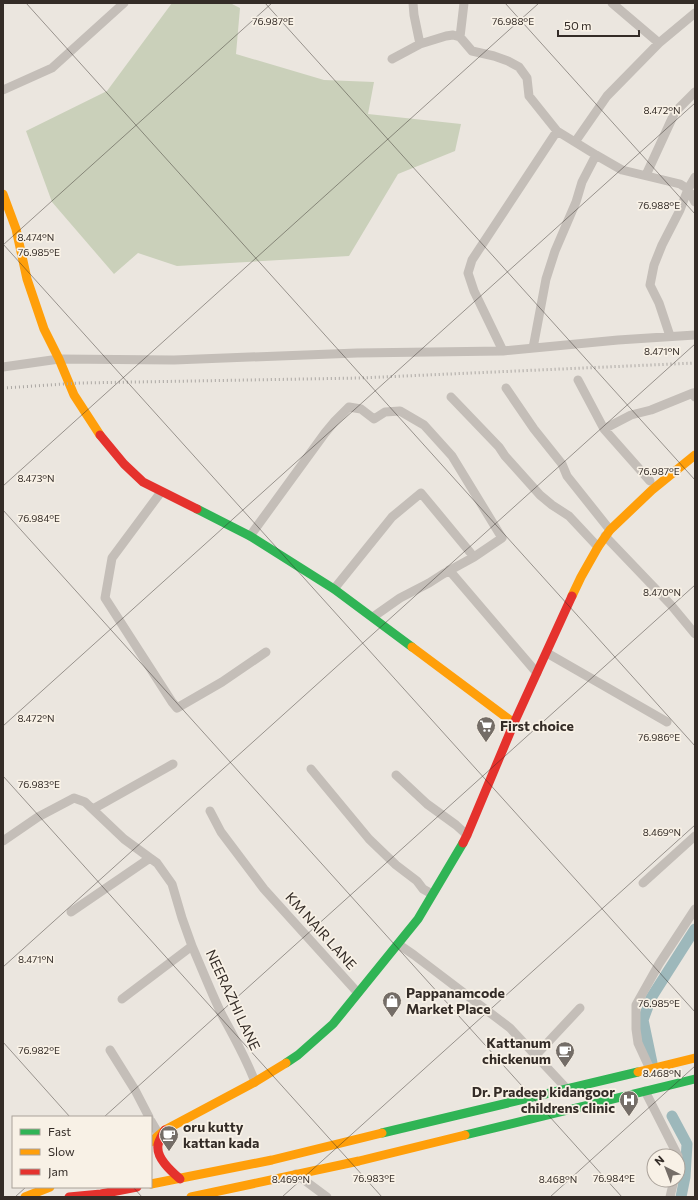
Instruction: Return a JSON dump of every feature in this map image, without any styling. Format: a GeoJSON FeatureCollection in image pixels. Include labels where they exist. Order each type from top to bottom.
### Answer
{"type":"FeatureCollection","features":[{"type":"Feature","properties":{"kind":"main road"},"geometry":{"type":"LineString","coordinates":[[3,194],[5,210],[16,229],[27,279],[44,329],[74,395],[102,436],[124,464],[143,482],[250,536],[334,589],[514,723]]}},
{"type":"Feature","properties":{"kind":"main road"},"geometry":{"type":"LineString","coordinates":[[180,1179],[168,1170],[161,1158],[158,1145],[158,1133],[255,1082],[298,1055],[333,1024],[418,919],[467,835],[514,723],[581,577],[598,546],[607,533],[663,480],[695,455]]}},
{"type":"Feature","properties":{"kind":"main road"},"geometry":{"type":"LineString","coordinates":[[152,1184],[272,1160],[695,1058]]}},
{"type":"Feature","properties":{"kind":"main road"},"geometry":{"type":"LineString","coordinates":[[191,1197],[359,1161],[695,1079]]}},
{"type":"Feature","properties":{"kind":"main road"},"geometry":{"type":"LineString","coordinates":[[24,1197],[47,1188]]}},
{"type":"Feature","properties":{"kind":"main road"},"geometry":{"type":"LineString","coordinates":[[69,1197],[130,1188]]}},
{"type":"Feature","properties":{"kind":"street"},"geometry":{"type":"LineString","coordinates":[[3,90],[52,68],[124,3]]}},
{"type":"Feature","properties":{"kind":"street"},"geometry":{"type":"LineString","coordinates":[[412,3],[420,44]]}},
{"type":"Feature","properties":{"kind":"street"},"geometry":{"type":"LineString","coordinates":[[460,37],[464,3]]}},
{"type":"Feature","properties":{"kind":"street"},"geometry":{"type":"LineString","coordinates":[[612,3],[659,42]]}},
{"type":"Feature","properties":{"kind":"street"},"geometry":{"type":"LineString","coordinates":[[575,142],[607,96],[659,42],[695,13]]}},
{"type":"Feature","properties":{"kind":"street"},"geometry":{"type":"LineString","coordinates":[[392,59],[420,44],[446,36],[454,35],[460,37],[472,50],[501,58],[519,68],[527,78],[529,96],[557,131],[596,156],[622,170],[680,184],[688,189],[695,202]]}},
{"type":"Feature","properties":{"kind":"street"},"geometry":{"type":"LineString","coordinates":[[646,175],[674,112],[695,92]]}},
{"type":"Feature","properties":{"kind":"street"},"geometry":{"type":"LineString","coordinates":[[502,351],[474,291],[468,272],[472,260],[557,131]]}},
{"type":"Feature","properties":{"kind":"street"},"geometry":{"type":"LineString","coordinates":[[533,348],[546,279],[555,251],[574,208],[582,182],[596,156]]}},
{"type":"Feature","properties":{"kind":"street"},"geometry":{"type":"LineString","coordinates":[[670,336],[659,303],[650,285],[654,266],[662,245],[680,210],[688,189],[695,178]]}},
{"type":"Feature","properties":{"kind":"street"},"geometry":{"type":"LineString","coordinates":[[3,367],[59,360],[174,360],[502,351],[670,336],[695,336]]}},
{"type":"Feature","properties":{"kind":"street"},"geometry":{"type":"LineString","coordinates":[[578,380],[604,429],[650,481]]}},
{"type":"Feature","properties":{"kind":"street"},"geometry":{"type":"LineString","coordinates":[[506,388],[534,429],[562,464],[567,476],[607,533],[695,634]]}},
{"type":"Feature","properties":{"kind":"street"},"geometry":{"type":"LineString","coordinates":[[604,429],[631,416],[651,410],[693,393],[695,397]]}},
{"type":"Feature","properties":{"kind":"street"},"geometry":{"type":"LineString","coordinates":[[451,397],[499,447],[505,456],[540,494],[552,505],[569,516],[598,546]]}},
{"type":"Feature","properties":{"kind":"street"},"geometry":{"type":"LineString","coordinates":[[250,536],[325,433],[349,407],[361,409],[374,419],[385,412],[400,411],[424,425],[452,456],[502,538],[474,557],[400,598],[373,617]]}},
{"type":"Feature","properties":{"kind":"street"},"geometry":{"type":"LineString","coordinates":[[161,492],[112,558],[105,598],[172,702],[177,708],[222,682],[266,652]]}},
{"type":"Feature","properties":{"kind":"street"},"geometry":{"type":"LineString","coordinates":[[334,589],[392,517],[421,493],[474,557]]}},
{"type":"Feature","properties":{"kind":"street"},"geometry":{"type":"LineString","coordinates":[[450,570],[537,673]]}},
{"type":"Feature","properties":{"kind":"street"},"geometry":{"type":"LineString","coordinates":[[547,653],[667,722]]}},
{"type":"Feature","properties":{"kind":"street"},"geometry":{"type":"LineString","coordinates":[[93,810],[173,764]]}},
{"type":"Feature","properties":{"kind":"street"},"geometry":{"type":"LineString","coordinates":[[311,769],[348,815],[374,844],[396,865],[417,881],[423,889],[432,894]]}},
{"type":"Feature","properties":{"kind":"street"},"geometry":{"type":"LineString","coordinates":[[396,775],[427,804],[467,835]]}},
{"type":"Feature","properties":{"kind":"street"},"geometry":{"type":"LineString","coordinates":[[3,841],[38,818],[74,798],[85,802],[124,839],[157,863],[172,884],[192,946]]}},
{"type":"Feature","properties":{"kind":"street","name":"KM NAIR LANE"},"geometry":{"type":"LineString","coordinates":[[210,811],[220,832],[264,889],[358,993]]}},
{"type":"Feature","properties":{"kind":"street"},"geometry":{"type":"LineString","coordinates":[[643,882],[695,836]]}},
{"type":"Feature","properties":{"kind":"street"},"geometry":{"type":"LineString","coordinates":[[71,912],[150,858]]}},
{"type":"Feature","properties":{"kind":"street"},"geometry":{"type":"LineString","coordinates":[[650,1069],[638,1043],[636,1029],[636,1006],[663,958],[695,909]]}},
{"type":"Feature","properties":{"kind":"street"},"geometry":{"type":"LineString","coordinates":[[398,944],[510,1028],[568,1089]]}},
{"type":"Feature","properties":{"kind":"street","name":"NEERAZHI LANE"},"geometry":{"type":"LineString","coordinates":[[122,999],[192,946],[222,1015],[246,1058],[255,1082]]}},
{"type":"Feature","properties":{"kind":"street"},"geometry":{"type":"LineString","coordinates":[[536,1055],[580,1008]]}},
{"type":"Feature","properties":{"kind":"street"},"geometry":{"type":"LineString","coordinates":[[110,1050],[135,1090],[148,1116]]}},
{"type":"Feature","properties":{"kind":"street"},"geometry":{"type":"LineString","coordinates":[[646,1091],[674,1148]]}},
{"type":"Feature","properties":{"kind":"street"},"geometry":{"type":"LineString","coordinates":[[152,1123],[158,1133]]}},
{"type":"Feature","properties":{"kind":"street"},"geometry":{"type":"LineString","coordinates":[[296,1174],[327,1197]]}},
{"type":"Feature","properties":{"kind":"green space"},"geometry":{"type":"Polygon","coordinates":[[[172,3],[230,3],[240,8],[236,54],[324,80],[374,82],[368,114],[461,124],[455,151],[398,174],[349,256],[177,266],[138,253],[114,274],[52,202],[26,131],[107,91],[172,3]]]}},
{"type":"Feature","properties":{"kind":"waterway"},"geometry":{"type":"LineString","coordinates":[[652,1063],[643,1020],[651,998],[695,929]]}},
{"type":"Feature","properties":{"kind":"waterway"},"geometry":{"type":"LineString","coordinates":[[672,1116],[687,1144],[685,1177],[681,1197]]}},
{"type":"Feature","properties":{"kind":"railway"},"geometry":{"type":"LineString","coordinates":[[3,388],[80,383],[360,378],[695,363]]}},
{"type":"Feature","properties":{"kind":"traffic: fast"},"geometry":{"type":"LineString","coordinates":[[197,509],[250,536],[334,589],[412,647]]}},
{"type":"Feature","properties":{"kind":"traffic: fast"},"geometry":{"type":"LineString","coordinates":[[286,1063],[298,1055],[333,1024],[418,919],[463,843]]}},
{"type":"Feature","properties":{"kind":"traffic: fast"},"geometry":{"type":"LineString","coordinates":[[382,1133],[638,1072]]}},
{"type":"Feature","properties":{"kind":"traffic: fast"},"geometry":{"type":"LineString","coordinates":[[465,1135],[695,1079]]}},
{"type":"Feature","properties":{"kind":"traffic: slow"},"geometry":{"type":"LineString","coordinates":[[3,194],[16,229],[27,279],[44,329],[59,359],[74,395],[100,435]]}},
{"type":"Feature","properties":{"kind":"traffic: slow"},"geometry":{"type":"LineString","coordinates":[[572,596],[598,547],[610,530],[652,490],[695,455]]}},
{"type":"Feature","properties":{"kind":"traffic: slow"},"geometry":{"type":"LineString","coordinates":[[412,647],[514,723]]}},
{"type":"Feature","properties":{"kind":"traffic: slow"},"geometry":{"type":"LineString","coordinates":[[638,1072],[695,1058]]}},
{"type":"Feature","properties":{"kind":"traffic: slow"},"geometry":{"type":"LineString","coordinates":[[152,1141],[165,1130],[255,1082],[286,1063]]}},
{"type":"Feature","properties":{"kind":"traffic: slow"},"geometry":{"type":"LineString","coordinates":[[152,1184],[272,1160],[382,1133]]}},
{"type":"Feature","properties":{"kind":"traffic: slow"},"geometry":{"type":"LineString","coordinates":[[191,1197],[359,1161],[465,1135]]}},
{"type":"Feature","properties":{"kind":"traffic: slow"},"geometry":{"type":"LineString","coordinates":[[25,1197],[48,1188]]}},
{"type":"Feature","properties":{"kind":"traffic: jam"},"geometry":{"type":"LineString","coordinates":[[100,435],[124,464],[143,482],[197,509]]}},
{"type":"Feature","properties":{"kind":"traffic: jam"},"geometry":{"type":"LineString","coordinates":[[463,843],[514,723],[572,596]]}},
{"type":"Feature","properties":{"kind":"traffic: jam"},"geometry":{"type":"LineString","coordinates":[[165,1130],[158,1145],[159,1155],[165,1164],[180,1179]]}},
{"type":"Feature","properties":{"kind":"traffic: jam"},"geometry":{"type":"LineString","coordinates":[[69,1197],[101,1194],[132,1188]]}},
{"type":"Feature","properties":{"kind":"place","name":"First choice"},"geometry":{"type":"Point","coordinates":[486,743]}},
{"type":"Feature","properties":{"kind":"place","name":"Pappanamcode Market Place"},"geometry":{"type":"Point","coordinates":[392,1018]}},
{"type":"Feature","properties":{"kind":"place","name":"Kattanum chickenum"},"geometry":{"type":"Point","coordinates":[565,1068]}},
{"type":"Feature","properties":{"kind":"place","name":"Dr. Pradeep kidangoor childrens clinic"},"geometry":{"type":"Point","coordinates":[629,1117]}},
{"type":"Feature","properties":{"kind":"place","name":"oru kutty kattan kada"},"geometry":{"type":"Point","coordinates":[169,1152]}}]}
